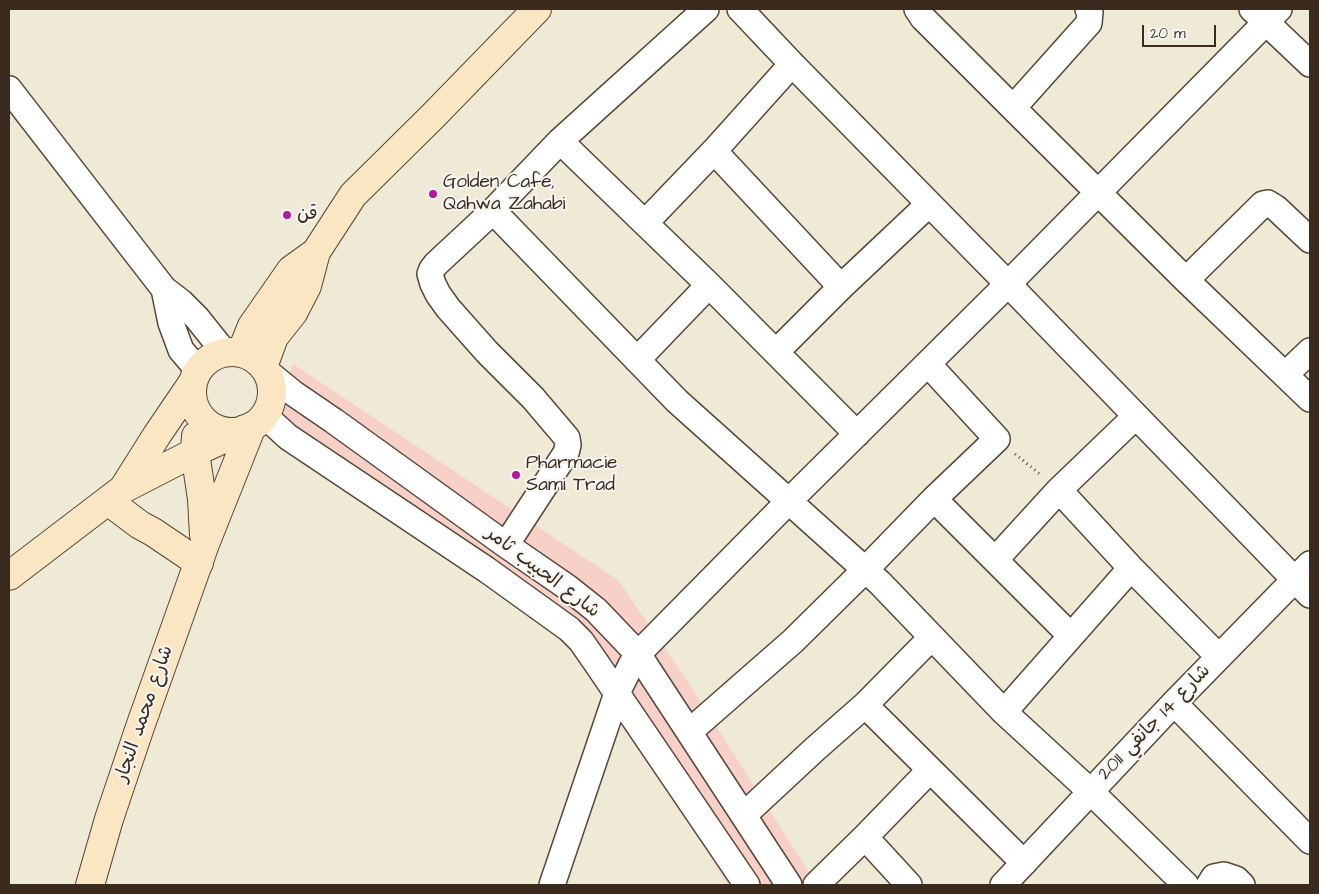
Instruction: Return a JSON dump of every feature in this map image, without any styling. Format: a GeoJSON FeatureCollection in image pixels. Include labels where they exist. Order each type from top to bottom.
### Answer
{"type":"FeatureCollection","features":[{"type":"Feature","properties":{"kind":"main road"},"geometry":{"type":"LineString","coordinates":[[249,361],[274,337],[293,313],[307,286],[316,252],[353,196],[538,9]]}},
{"type":"Feature","properties":{"kind":"main road"},"geometry":{"type":"LineString","coordinates":[[9,576],[115,495],[254,423],[269,405],[272,394],[270,382],[249,361],[215,356],[205,362],[115,495]]}},
{"type":"Feature","properties":{"kind":"main road"},"geometry":{"type":"LineString","coordinates":[[195,376],[192,393],[193,403],[206,423],[218,429],[232,431],[254,423]]}},
{"type":"Feature","properties":{"kind":"main road"},"geometry":{"type":"LineString","coordinates":[[115,495],[140,525],[202,554],[202,499],[195,452],[198,412]]}},
{"type":"Feature","properties":{"kind":"main road","name":"شارع محمد النجار"},"geometry":{"type":"LineString","coordinates":[[90,885],[137,736],[202,554],[254,423]]}},
{"type":"Feature","properties":{"kind":"street"},"geometry":{"type":"LineString","coordinates":[[506,545],[566,453],[567,438],[544,410],[487,352],[448,308],[430,278],[432,269],[493,212],[560,141],[706,9]]}},
{"type":"Feature","properties":{"kind":"street"},"geometry":{"type":"LineString","coordinates":[[740,9],[1136,416],[1305,580]]}},
{"type":"Feature","properties":{"kind":"street"},"geometry":{"type":"LineString","coordinates":[[917,9],[922,18],[1099,191],[1186,280],[1310,399]]}},
{"type":"Feature","properties":{"kind":"street"},"geometry":{"type":"LineString","coordinates":[[1013,108],[1089,23],[1090,12],[1088,9]]}},
{"type":"Feature","properties":{"kind":"street"},"geometry":{"type":"LineString","coordinates":[[552,885],[617,693],[638,654],[1008,284],[1099,191],[1266,13],[1310,64]]}},
{"type":"Feature","properties":{"kind":"street"},"geometry":{"type":"LineString","coordinates":[[645,222],[714,151],[792,64]]}},
{"type":"Feature","properties":{"kind":"street"},"geometry":{"type":"LineString","coordinates":[[9,89],[164,289],[171,323],[181,350],[195,376]]}},
{"type":"Feature","properties":{"kind":"street"},"geometry":{"type":"LineString","coordinates":[[560,141],[709,285],[857,434]]}},
{"type":"Feature","properties":{"kind":"street"},"geometry":{"type":"LineString","coordinates":[[714,151],[841,287]]}},
{"type":"Feature","properties":{"kind":"street"},"geometry":{"type":"LineString","coordinates":[[1186,280],[1263,204],[1268,203],[1276,208],[1310,240]]}},
{"type":"Feature","properties":{"kind":"street"},"geometry":{"type":"LineString","coordinates":[[776,352],[841,287],[929,204]]}},
{"type":"Feature","properties":{"kind":"street"},"geometry":{"type":"LineString","coordinates":[[493,212],[678,401],[880,583],[1004,712],[1090,791],[1186,885]]}},
{"type":"Feature","properties":{"kind":"street"},"geometry":{"type":"LineString","coordinates":[[636,360],[709,285]]}},
{"type":"Feature","properties":{"kind":"street","name":"شارع الحبيب ثامر"},"geometry":{"type":"LineString","coordinates":[[164,289],[249,361],[567,587],[596,610],[638,654],[790,885]]}},
{"type":"Feature","properties":{"kind":"street"},"geometry":{"type":"LineString","coordinates":[[1285,375],[1310,351]]}},
{"type":"Feature","properties":{"kind":"street"},"geometry":{"type":"LineString","coordinates":[[689,732],[793,641],[934,499],[997,439],[928,364]]}},
{"type":"Feature","properties":{"kind":"street"},"geometry":{"type":"LineString","coordinates":[[995,560],[1059,490],[1136,416]]}},
{"type":"Feature","properties":{"kind":"street","name":"شارع الحبيب ثامر"},"geometry":{"type":"LineString","coordinates":[[254,423],[288,437],[487,570],[569,629],[581,641],[747,885]]}},
{"type":"Feature","properties":{"kind":"street"},"geometry":{"type":"LineString","coordinates":[[1059,490],[1131,568],[1220,657]]}},
{"type":"Feature","properties":{"kind":"street"},"geometry":{"type":"LineString","coordinates":[[934,499],[1071,636]]}},
{"type":"Feature","properties":{"kind":"street"},"geometry":{"type":"LineString","coordinates":[[1004,712],[1131,568]]}},
{"type":"Feature","properties":{"kind":"street","name":"شارع 14 جانفي 2011"},"geometry":{"type":"LineString","coordinates":[[1003,885],[1174,702],[1220,657],[1305,580]]}},
{"type":"Feature","properties":{"kind":"street"},"geometry":{"type":"LineString","coordinates":[[744,815],[865,705],[932,637]]}},
{"type":"Feature","properties":{"kind":"street"},"geometry":{"type":"LineString","coordinates":[[1174,702],[1310,842]]}},
{"type":"Feature","properties":{"kind":"street"},"geometry":{"type":"LineString","coordinates":[[865,705],[1024,863]]}},
{"type":"Feature","properties":{"kind":"street"},"geometry":{"type":"LineString","coordinates":[[816,885],[930,770]]}},
{"type":"Feature","properties":{"kind":"street"},"geometry":{"type":"LineString","coordinates":[[865,837],[909,885]]}},
{"type":"Feature","properties":{"kind":"street"},"geometry":{"type":"LineString","coordinates":[[1209,885],[1214,877],[1224,875],[1236,879],[1242,885]]}},
{"type":"Feature","properties":{"kind":"path"},"geometry":{"type":"LineString","coordinates":[[997,439],[1059,490]]}},
{"type":"Feature","properties":{"kind":"shaded area"},"geometry":{"type":"Polygon","coordinates":[[[293,364],[618,580],[690,685],[817,885],[727,885],[691,822],[594,683],[557,625],[265,432],[293,364]]]}},
{"type":"Feature","properties":{"kind":"place","name":"Golden Cafe, Qahwa Zahabi"},"geometry":{"type":"Point","coordinates":[433,194]}},
{"type":"Feature","properties":{"kind":"place","name":"قن"},"geometry":{"type":"Point","coordinates":[287,215]}},
{"type":"Feature","properties":{"kind":"place","name":"Pharmacie Sami Trad"},"geometry":{"type":"Point","coordinates":[516,475]}}]}
